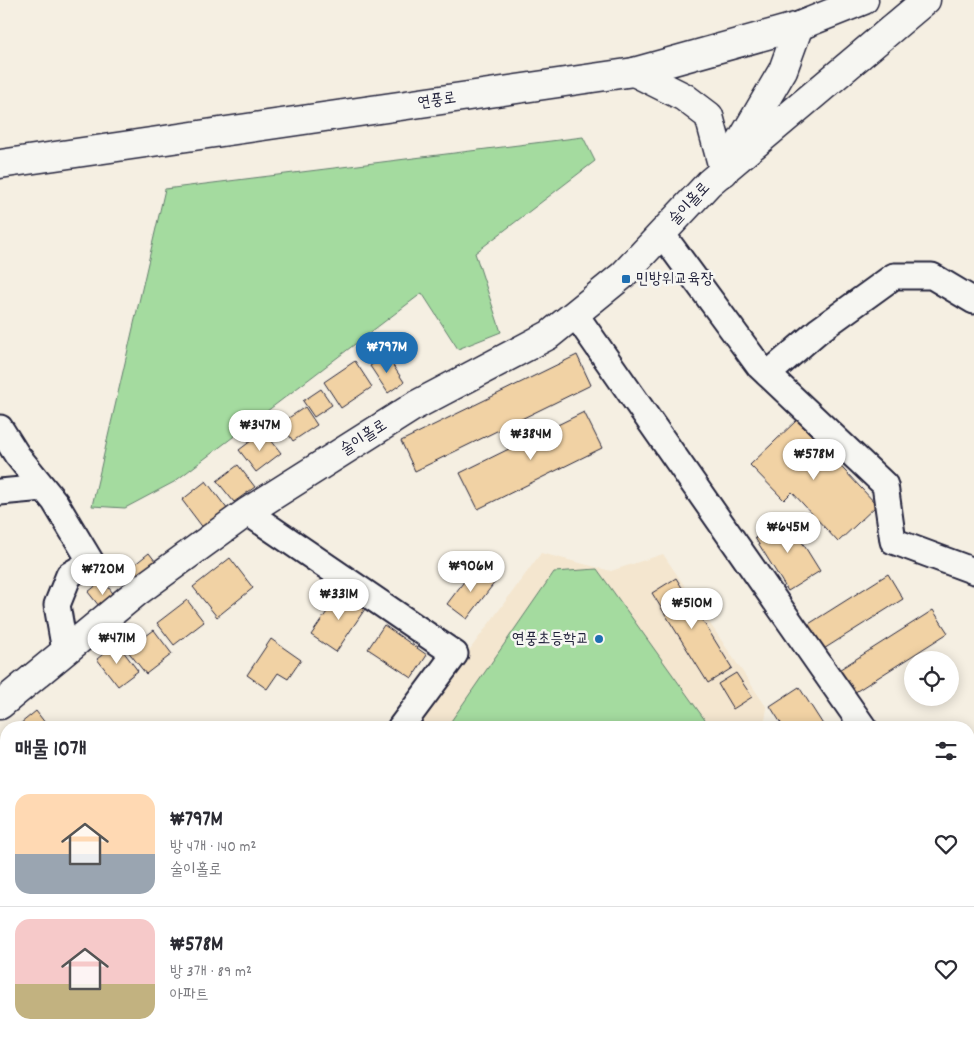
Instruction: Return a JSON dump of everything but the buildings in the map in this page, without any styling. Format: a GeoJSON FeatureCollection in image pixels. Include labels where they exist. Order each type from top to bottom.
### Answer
{"type":"FeatureCollection","features":[{"type":"Feature","properties":{"kind":"main road","name":"연풍로"},"geometry":{"type":"LineString","coordinates":[[10,162],[634,72],[798,26],[864,0]]}},
{"type":"Feature","properties":{"kind":"main road","name":"술이홀로"},"geometry":{"type":"LineString","coordinates":[[0,705],[137,592],[247,512],[416,404],[548,335],[623,275],[709,183],[926,0]]}},
{"type":"Feature","properties":{"kind":"main road"},"geometry":{"type":"LineString","coordinates":[[724,172],[783,70],[798,26]]}},
{"type":"Feature","properties":{"kind":"main road"},"geometry":{"type":"LineString","coordinates":[[634,72],[684,97],[708,116],[724,172]]}},
{"type":"Feature","properties":{"kind":"street"},"geometry":{"type":"LineString","coordinates":[[662,234],[759,366],[885,485],[893,541],[974,572]]}},
{"type":"Feature","properties":{"kind":"street"},"geometry":{"type":"LineString","coordinates":[[768,374],[818,331],[894,276],[932,276],[974,301]]}},
{"type":"Feature","properties":{"kind":"street"},"geometry":{"type":"LineString","coordinates":[[575,314],[859,721]]}},
{"type":"Feature","properties":{"kind":"street"},"geometry":{"type":"LineString","coordinates":[[0,428],[17,455],[55,502],[91,562],[69,575],[57,605],[65,651]]}},
{"type":"Feature","properties":{"kind":"street"},"geometry":{"type":"LineString","coordinates":[[0,492],[44,488]]}},
{"type":"Feature","properties":{"kind":"street"},"geometry":{"type":"LineString","coordinates":[[247,512],[454,654],[405,721]]}},
{"type":"Feature","properties":{"kind":"shaded area","name":"연풍초등학교"},"geometry":{"type":"Polygon","coordinates":[[[541,553],[611,571],[663,554],[767,708],[765,721],[417,721],[541,553]]]}},
{"type":"Feature","properties":{"kind":"green space"},"geometry":{"type":"Polygon","coordinates":[[[583,137],[595,161],[475,253],[501,332],[458,349],[422,293],[174,482],[125,508],[92,506],[165,189],[583,137]]]}},
{"type":"Feature","properties":{"kind":"green space"},"geometry":{"type":"Polygon","coordinates":[[[597,569],[706,721],[451,721],[554,572],[597,569]]]}},
{"type":"Feature","properties":{"kind":"place","name":"민방위교육장"},"geometry":{"type":"Point","coordinates":[626,279]}},
{"type":"Feature","properties":{"kind":"place","name":"연풍초등학교"},"geometry":{"type":"Point","coordinates":[599,639]}}]}
